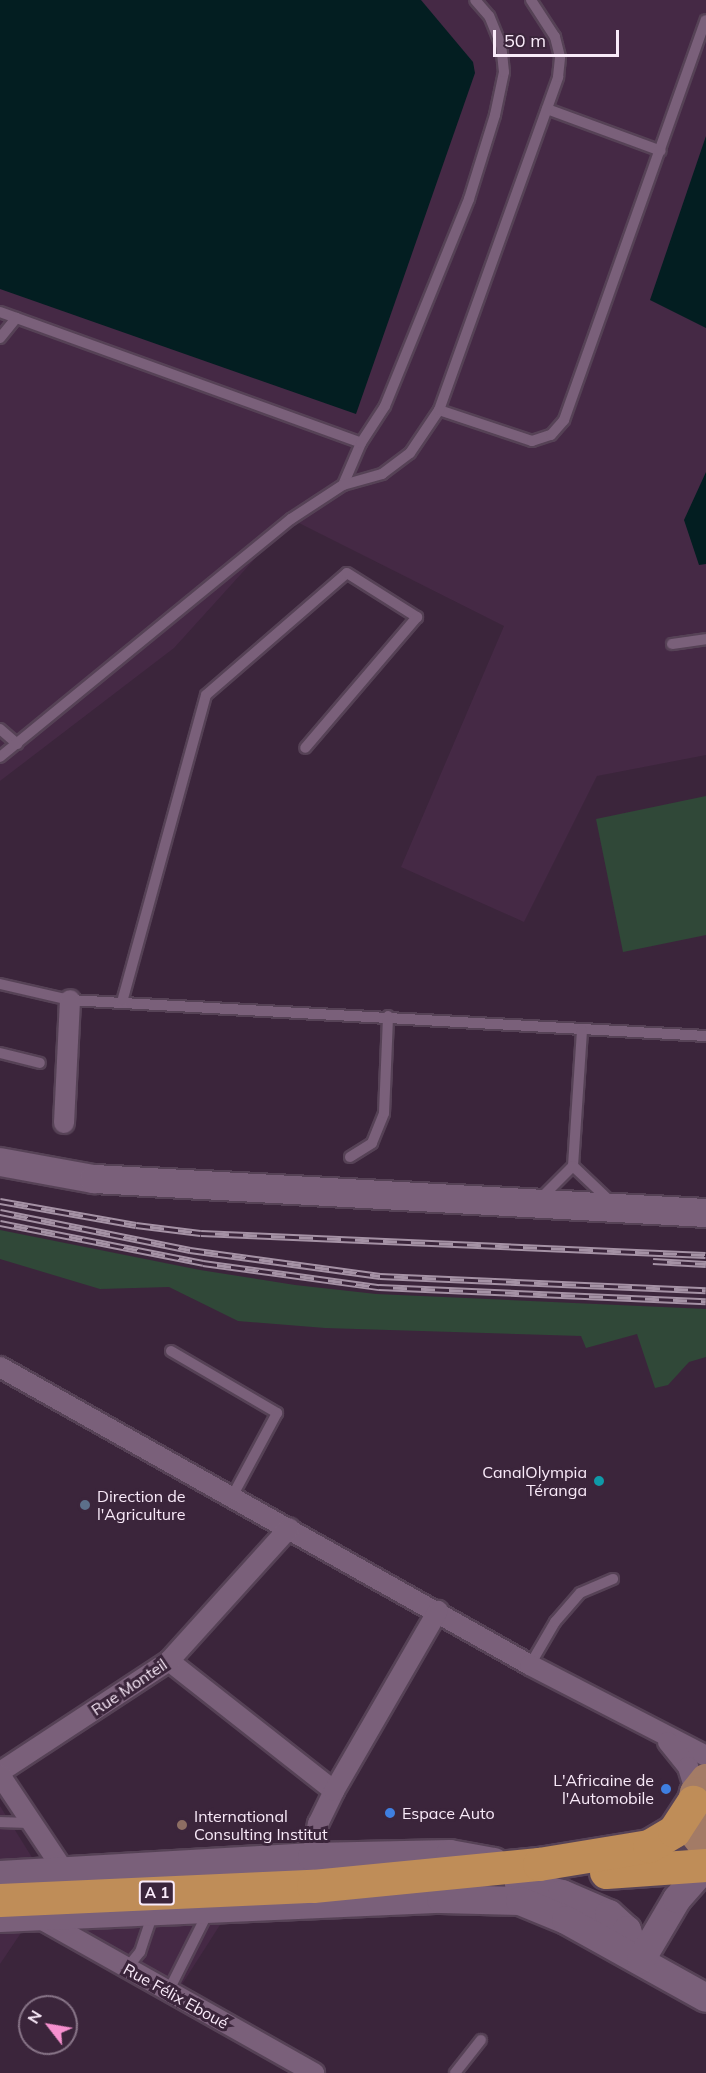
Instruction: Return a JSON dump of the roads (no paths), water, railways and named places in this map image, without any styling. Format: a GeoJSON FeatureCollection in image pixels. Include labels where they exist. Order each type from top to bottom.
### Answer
{"type":"FeatureCollection","features":[{"type":"Feature","properties":{"kind":"highway","name":"A 1"},"geometry":{"type":"LineString","coordinates":[[0,1900],[313,1886],[526,1865],[649,1846],[674,1831],[698,1792]]}},
{"type":"Feature","properties":{"kind":"highway","name":"A 1"},"geometry":{"type":"LineString","coordinates":[[526,1865],[601,1872],[706,1865]]}},
{"type":"Feature","properties":{"kind":"main road"},"geometry":{"type":"LineString","coordinates":[[698,1792],[692,1823],[706,1847]]}},
{"type":"Feature","properties":{"kind":"street"},"geometry":{"type":"LineString","coordinates":[[64,1123],[70,1000]]}},
{"type":"Feature","properties":{"kind":"street"},"geometry":{"type":"LineString","coordinates":[[0,1162],[94,1179],[706,1213]]}},
{"type":"Feature","properties":{"kind":"street"},"geometry":{"type":"LineString","coordinates":[[0,1367],[438,1611],[530,1665],[664,1737],[706,1756]]}},
{"type":"Feature","properties":{"kind":"street","name":"Rue Monteil"},"geometry":{"type":"LineString","coordinates":[[0,1774],[169,1661],[289,1528]]}},
{"type":"Feature","properties":{"kind":"street"},"geometry":{"type":"LineString","coordinates":[[312,1857],[318,1824],[334,1791],[438,1611]]}},
{"type":"Feature","properties":{"kind":"street"},"geometry":{"type":"LineString","coordinates":[[169,1661],[334,1791]]}},
{"type":"Feature","properties":{"kind":"street"},"geometry":{"type":"LineString","coordinates":[[664,1737],[688,1767],[698,1792]]}},
{"type":"Feature","properties":{"kind":"street"},"geometry":{"type":"LineString","coordinates":[[0,1774],[64,1871]]}},
{"type":"Feature","properties":{"kind":"street"},"geometry":{"type":"LineString","coordinates":[[0,1875],[312,1857],[450,1854],[526,1865]]}},
{"type":"Feature","properties":{"kind":"street"},"geometry":{"type":"LineString","coordinates":[[638,1958],[677,1899],[706,1865]]}},
{"type":"Feature","properties":{"kind":"street"},"geometry":{"type":"LineString","coordinates":[[444,1874],[530,1886],[597,1907],[627,1930],[638,1958]]}},
{"type":"Feature","properties":{"kind":"street"},"geometry":{"type":"LineString","coordinates":[[0,1918],[208,1911],[441,1899],[520,1901],[540,1907],[638,1958],[706,1998]]}},
{"type":"Feature","properties":{"kind":"street","name":"Rue Félix Eboué"},"geometry":{"type":"LineString","coordinates":[[39,1918],[303,2070]]}},
{"type":"Feature","properties":{"kind":"lane"},"geometry":{"type":"LineString","coordinates":[[343,485],[361,443],[385,406],[402,365],[469,199],[495,115],[504,72],[501,45],[489,16],[475,0]]}},
{"type":"Feature","properties":{"kind":"lane"},"geometry":{"type":"LineString","coordinates":[[0,757],[291,519],[343,485],[382,474],[410,453],[439,410],[547,109],[560,57],[555,37],[531,0]]}},
{"type":"Feature","properties":{"kind":"lane"},"geometry":{"type":"LineString","coordinates":[[439,410],[532,441],[551,435],[558,428],[572,407],[706,20]]}},
{"type":"Feature","properties":{"kind":"lane"},"geometry":{"type":"LineString","coordinates":[[547,109],[661,151]]}},
{"type":"Feature","properties":{"kind":"lane"},"geometry":{"type":"LineString","coordinates":[[0,312],[361,443]]}},
{"type":"Feature","properties":{"kind":"lane"},"geometry":{"type":"LineString","coordinates":[[0,338],[16,318]]}},
{"type":"Feature","properties":{"kind":"lane"},"geometry":{"type":"LineString","coordinates":[[122,1002],[206,694],[347,573],[417,617],[306,748]]}},
{"type":"Feature","properties":{"kind":"lane"},"geometry":{"type":"LineString","coordinates":[[672,644],[706,639]]}},
{"type":"Feature","properties":{"kind":"lane"},"geometry":{"type":"LineString","coordinates":[[0,729],[17,744]]}},
{"type":"Feature","properties":{"kind":"lane"},"geometry":{"type":"LineString","coordinates":[[0,984],[70,1000],[706,1036]]}},
{"type":"Feature","properties":{"kind":"lane"},"geometry":{"type":"LineString","coordinates":[[350,1157],[372,1143],[384,1113],[388,1017]]}},
{"type":"Feature","properties":{"kind":"lane"},"geometry":{"type":"LineString","coordinates":[[535,1204],[573,1166],[582,1030]]}},
{"type":"Feature","properties":{"kind":"lane"},"geometry":{"type":"LineString","coordinates":[[0,1053],[40,1063]]}},
{"type":"Feature","properties":{"kind":"lane"},"geometry":{"type":"LineString","coordinates":[[573,1166],[618,1208]]}},
{"type":"Feature","properties":{"kind":"lane"},"geometry":{"type":"LineString","coordinates":[[171,1351],[277,1413],[232,1497]]}},
{"type":"Feature","properties":{"kind":"lane"},"geometry":{"type":"LineString","coordinates":[[530,1665],[555,1623],[580,1593],[614,1579]]}},
{"type":"Feature","properties":{"kind":"lane"},"geometry":{"type":"LineString","coordinates":[[0,1822],[32,1823]]}},
{"type":"Feature","properties":{"kind":"lane"},"geometry":{"type":"LineString","coordinates":[[168,1992],[208,1911]]}},
{"type":"Feature","properties":{"kind":"lane"},"geometry":{"type":"LineString","coordinates":[[127,1968],[140,1952],[153,1913]]}},
{"type":"Feature","properties":{"kind":"lane"},"geometry":{"type":"LineString","coordinates":[[455,2073],[481,2040]]}},
{"type":"Feature","properties":{"kind":"railway"},"geometry":{"type":"LineString","coordinates":[[0,1201],[136,1225],[201,1233],[706,1255]]}},
{"type":"Feature","properties":{"kind":"railway"},"geometry":{"type":"LineString","coordinates":[[0,1212],[190,1250],[380,1276],[706,1290]]}},
{"type":"Feature","properties":{"kind":"railway"},"geometry":{"type":"LineString","coordinates":[[0,1223],[203,1263],[379,1287],[706,1301]]}},
{"type":"Feature","properties":{"kind":"railway"},"geometry":{"type":"LineString","coordinates":[[653,1261],[706,1264]]}},
{"type":"Feature","properties":{"kind":"place","name":"CanalOlympia Téranga"},"geometry":{"type":"Point","coordinates":[599,1481]}},
{"type":"Feature","properties":{"kind":"place","name":"Direction de l'Agriculture"},"geometry":{"type":"Point","coordinates":[85,1505]}},
{"type":"Feature","properties":{"kind":"place","name":"L'Africaine de l'Automobile"},"geometry":{"type":"Point","coordinates":[666,1789]}},
{"type":"Feature","properties":{"kind":"place","name":"Espace Auto"},"geometry":{"type":"Point","coordinates":[390,1813]}},
{"type":"Feature","properties":{"kind":"place","name":"International Consulting Institut"},"geometry":{"type":"Point","coordinates":[182,1825]}}]}
